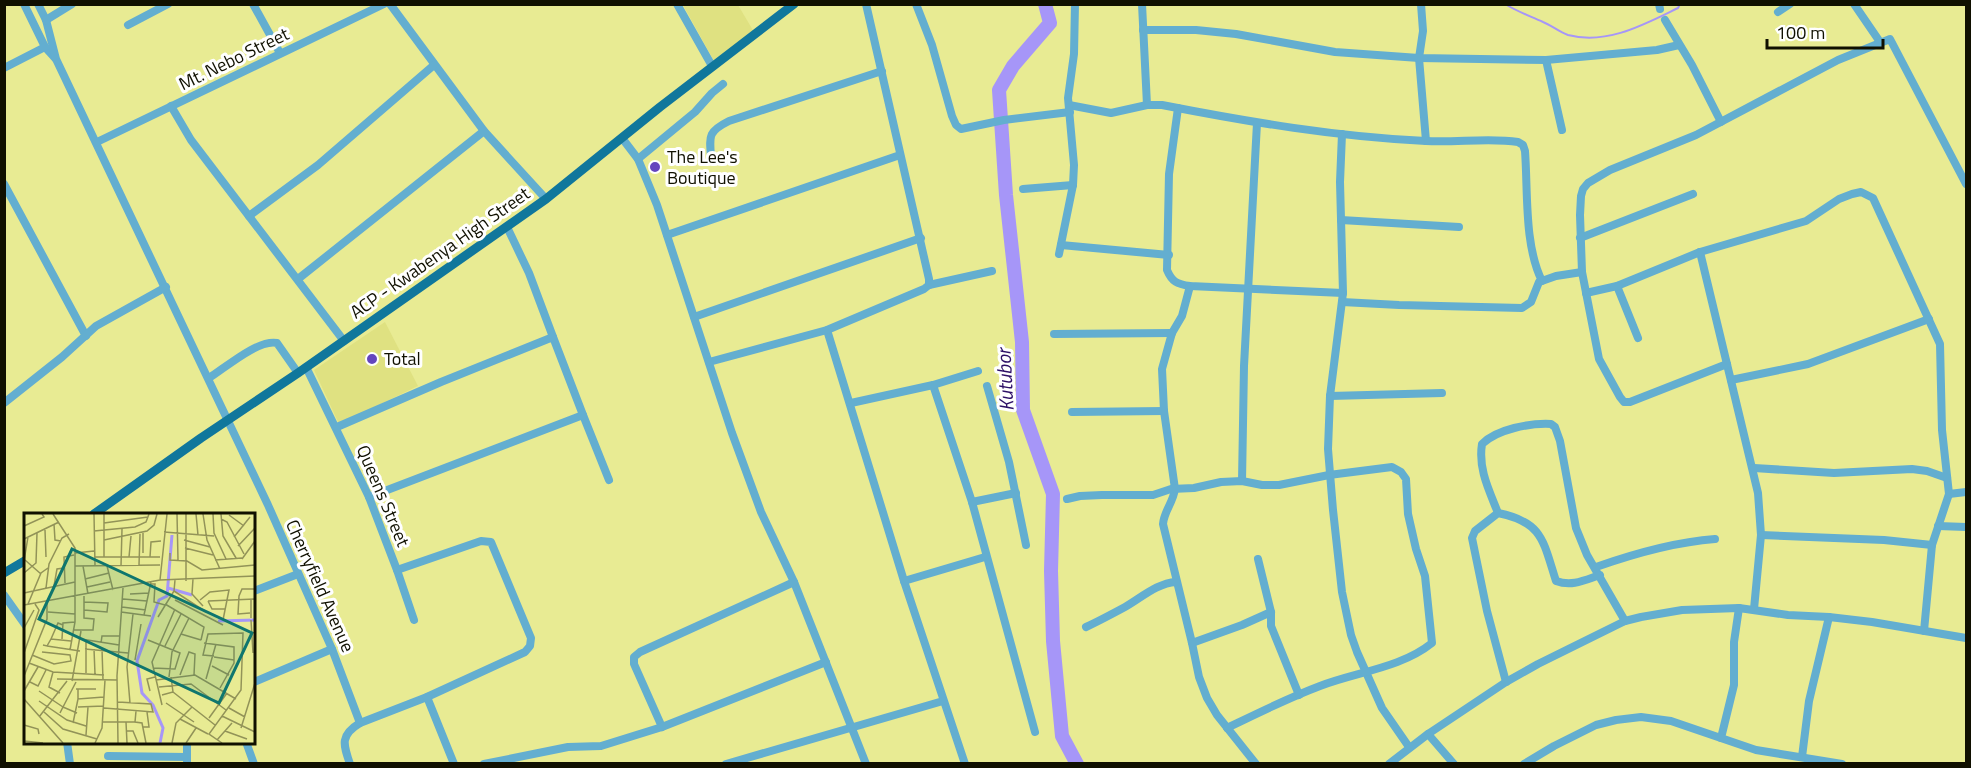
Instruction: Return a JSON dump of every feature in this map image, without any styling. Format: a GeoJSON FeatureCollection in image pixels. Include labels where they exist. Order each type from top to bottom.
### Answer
{"type":"FeatureCollection","features":[{"type":"Feature","properties":{"kind":"main road","name":"ACP - Kwabenya High Street"},"geometry":{"type":"LineString","coordinates":[[95,513],[546,199],[712,66],[794,4]]}},
{"type":"Feature","properties":{"kind":"main road"},"geometry":{"type":"LineString","coordinates":[[4,573],[24,561]]}},
{"type":"Feature","properties":{"kind":"street"},"geometry":{"type":"LineString","coordinates":[[24,4],[45,47],[57,59]]}},
{"type":"Feature","properties":{"kind":"street"},"geometry":{"type":"LineString","coordinates":[[38,4],[46,20],[57,59]]}},
{"type":"Feature","properties":{"kind":"street"},"geometry":{"type":"LineString","coordinates":[[46,20],[72,4]]}},
{"type":"Feature","properties":{"kind":"street"},"geometry":{"type":"LineString","coordinates":[[128,25],[168,4]]}},
{"type":"Feature","properties":{"kind":"street"},"geometry":{"type":"LineString","coordinates":[[254,4],[280,53]]}},
{"type":"Feature","properties":{"kind":"street","name":"Mt. Nebo Street"},"geometry":{"type":"LineString","coordinates":[[98,142],[384,4]]}},
{"type":"Feature","properties":{"kind":"street"},"geometry":{"type":"LineString","coordinates":[[390,4],[484,130],[546,199]]}},
{"type":"Feature","properties":{"kind":"street"},"geometry":{"type":"LineString","coordinates":[[677,4],[712,66]]}},
{"type":"Feature","properties":{"kind":"street"},"geometry":{"type":"LineString","coordinates":[[866,4],[921,238],[929,279],[928,285]]}},
{"type":"Feature","properties":{"kind":"street"},"geometry":{"type":"LineString","coordinates":[[916,4],[932,45],[952,116],[956,125],[961,129],[1069,108],[1111,113],[1147,105],[1342,134],[1426,141],[1506,141],[1522,145],[1525,151],[1528,215],[1533,250],[1542,281]]}},
{"type":"Feature","properties":{"kind":"street"},"geometry":{"type":"LineString","coordinates":[[1075,4],[1074,54],[1069,108],[1074,165],[1073,185],[1060,249],[1169,255]]}},
{"type":"Feature","properties":{"kind":"street"},"geometry":{"type":"LineString","coordinates":[[1142,4],[1147,105]]}},
{"type":"Feature","properties":{"kind":"street"},"geometry":{"type":"LineString","coordinates":[[1778,12],[1790,4]]}},
{"type":"Feature","properties":{"kind":"street"},"geometry":{"type":"LineString","coordinates":[[1854,4],[1880,42]]}},
{"type":"Feature","properties":{"kind":"street"},"geometry":{"type":"LineString","coordinates":[[1419,5],[1423,31],[1419,58],[1426,141]]}},
{"type":"Feature","properties":{"kind":"street"},"geometry":{"type":"LineString","coordinates":[[1665,20],[1692,65],[1721,122]]}},
{"type":"Feature","properties":{"kind":"street"},"geometry":{"type":"LineString","coordinates":[[1143,30],[1196,30],[1236,34],[1335,52],[1419,58],[1546,60],[1657,51],[1679,45]]}},
{"type":"Feature","properties":{"kind":"street"},"geometry":{"type":"LineString","coordinates":[[1727,364],[1689,380],[1624,402],[1599,359],[1582,272],[1581,196],[1588,183],[1610,170],[1663,150],[1721,122],[1821,68],[1890,39],[1966,184]]}},
{"type":"Feature","properties":{"kind":"street"},"geometry":{"type":"LineString","coordinates":[[4,68],[45,47]]}},
{"type":"Feature","properties":{"kind":"street","name":"Cherryfield Avenue"},"geometry":{"type":"LineString","coordinates":[[57,59],[228,419],[332,649],[360,723]]}},
{"type":"Feature","properties":{"kind":"street"},"geometry":{"type":"LineString","coordinates":[[1546,60],[1562,130]]}},
{"type":"Feature","properties":{"kind":"street"},"geometry":{"type":"LineString","coordinates":[[249,216],[318,165],[434,65]]}},
{"type":"Feature","properties":{"kind":"street"},"geometry":{"type":"LineString","coordinates":[[711,156],[710,135],[729,121],[882,71]]}},
{"type":"Feature","properties":{"kind":"street"},"geometry":{"type":"LineString","coordinates":[[638,159],[695,112],[723,84]]}},
{"type":"Feature","properties":{"kind":"street"},"geometry":{"type":"LineString","coordinates":[[171,106],[191,140],[344,341]]}},
{"type":"Feature","properties":{"kind":"street"},"geometry":{"type":"LineString","coordinates":[[1178,108],[1169,174],[1167,270],[1176,284],[1250,288],[1410,306],[1522,308],[1531,302],[1536,288],[1542,281],[1582,272]]}},
{"type":"Feature","properties":{"kind":"street"},"geometry":{"type":"LineString","coordinates":[[1242,481],[1244,366],[1250,288],[1257,123]]}},
{"type":"Feature","properties":{"kind":"street"},"geometry":{"type":"LineString","coordinates":[[298,279],[484,130]]}},
{"type":"Feature","properties":{"kind":"street"},"geometry":{"type":"LineString","coordinates":[[1342,134],[1342,297],[1330,396],[1329,475],[1342,592],[1351,635],[1382,708],[1409,747]]}},
{"type":"Feature","properties":{"kind":"street"},"geometry":{"type":"LineString","coordinates":[[622,138],[638,159],[667,235],[732,433],[761,512],[794,582],[866,764]]}},
{"type":"Feature","properties":{"kind":"street"},"geometry":{"type":"LineString","coordinates":[[667,235],[900,155]]}},
{"type":"Feature","properties":{"kind":"street"},"geometry":{"type":"LineString","coordinates":[[4,184],[86,336]]}},
{"type":"Feature","properties":{"kind":"street"},"geometry":{"type":"LineString","coordinates":[[1023,189],[1073,185]]}},
{"type":"Feature","properties":{"kind":"street"},"geometry":{"type":"LineString","coordinates":[[1586,293],[1617,286],[1700,252],[1806,220],[1839,199],[1861,192],[1873,198],[1940,344],[1942,430],[1949,494],[1932,545],[1924,631]]}},
{"type":"Feature","properties":{"kind":"street"},"geometry":{"type":"LineString","coordinates":[[1580,238],[1693,194]]}},
{"type":"Feature","properties":{"kind":"street"},"geometry":{"type":"LineString","coordinates":[[4,202],[13,198]]}},
{"type":"Feature","properties":{"kind":"street"},"geometry":{"type":"LineString","coordinates":[[1341,220],[1459,227]]}},
{"type":"Feature","properties":{"kind":"street"},"geometry":{"type":"LineString","coordinates":[[507,227],[529,273],[609,480]]}},
{"type":"Feature","properties":{"kind":"street"},"geometry":{"type":"LineString","coordinates":[[694,317],[921,238]]}},
{"type":"Feature","properties":{"kind":"street"},"geometry":{"type":"LineString","coordinates":[[1700,252],[1754,468],[1758,493],[1761,535],[1754,609]]}},
{"type":"Feature","properties":{"kind":"street"},"geometry":{"type":"LineString","coordinates":[[709,362],[827,330],[924,289],[928,285],[992,271]]}},
{"type":"Feature","properties":{"kind":"street"},"geometry":{"type":"LineString","coordinates":[[1190,286],[1182,316],[1172,333],[1162,369],[1164,411],[1175,489],[1174,498],[1164,514],[1163,524],[1194,659],[1203,687],[1217,715],[1256,764]]}},
{"type":"Feature","properties":{"kind":"street"},"geometry":{"type":"LineString","coordinates":[[1617,286],[1638,338]]}},
{"type":"Feature","properties":{"kind":"street"},"geometry":{"type":"LineString","coordinates":[[4,404],[106,319],[166,287]]}},
{"type":"Feature","properties":{"kind":"street"},"geometry":{"type":"LineString","coordinates":[[1731,380],[1808,364],[1929,319]]}},
{"type":"Feature","properties":{"kind":"street"},"geometry":{"type":"LineString","coordinates":[[827,330],[904,581],[965,764]]}},
{"type":"Feature","properties":{"kind":"street"},"geometry":{"type":"LineString","coordinates":[[1053,334],[1172,333]]}},
{"type":"Feature","properties":{"kind":"street"},"geometry":{"type":"LineString","coordinates":[[337,427],[553,337]]}},
{"type":"Feature","properties":{"kind":"street","name":"Queens Street"},"geometry":{"type":"LineString","coordinates":[[209,378],[257,346],[270,341],[277,343],[302,370],[337,427],[369,497],[397,570],[481,541],[491,542],[531,638],[530,646],[525,652],[427,697],[360,723]]}},
{"type":"Feature","properties":{"kind":"street"},"geometry":{"type":"LineString","coordinates":[[851,403],[933,385],[978,371]]}},
{"type":"Feature","properties":{"kind":"street"},"geometry":{"type":"LineString","coordinates":[[933,385],[972,502],[985,557],[1035,732]]}},
{"type":"Feature","properties":{"kind":"street"},"geometry":{"type":"LineString","coordinates":[[987,386],[1016,493],[1026,545]]}},
{"type":"Feature","properties":{"kind":"street"},"geometry":{"type":"LineString","coordinates":[[1330,396],[1442,393]]}},
{"type":"Feature","properties":{"kind":"street"},"geometry":{"type":"LineString","coordinates":[[1072,412],[1164,411]]}},
{"type":"Feature","properties":{"kind":"street"},"geometry":{"type":"LineString","coordinates":[[369,497],[583,415]]}},
{"type":"Feature","properties":{"kind":"street"},"geometry":{"type":"LineString","coordinates":[[1498,513],[1481,465],[1482,444],[1490,436],[1526,426],[1551,424],[1555,427],[1560,441],[1576,528],[1587,555],[1596,567],[1625,621]]}},
{"type":"Feature","properties":{"kind":"street"},"geometry":{"type":"LineString","coordinates":[[1066,499],[1102,495],[1146,496],[1221,482],[1242,481],[1262,485],[1280,485],[1329,475],[1392,467],[1401,472],[1406,479],[1408,514],[1425,576],[1432,644],[1391,664],[1366,670],[1299,695],[1227,728]]}},
{"type":"Feature","properties":{"kind":"street"},"geometry":{"type":"LineString","coordinates":[[1754,468],[1834,473],[1912,469],[1947,478]]}},
{"type":"Feature","properties":{"kind":"street"},"geometry":{"type":"LineString","coordinates":[[1949,494],[1966,492]]}},
{"type":"Feature","properties":{"kind":"street"},"geometry":{"type":"LineString","coordinates":[[972,502],[1016,493]]}},
{"type":"Feature","properties":{"kind":"street"},"geometry":{"type":"LineString","coordinates":[[1498,513],[1522,519],[1538,532],[1557,581],[1573,584],[1600,575]]}},
{"type":"Feature","properties":{"kind":"street"},"geometry":{"type":"LineString","coordinates":[[1498,513],[1475,531],[1472,538],[1487,611],[1506,682]]}},
{"type":"Feature","properties":{"kind":"street"},"geometry":{"type":"LineString","coordinates":[[1938,526],[1966,527]]}},
{"type":"Feature","properties":{"kind":"street"},"geometry":{"type":"LineString","coordinates":[[1761,535],[1884,540],[1932,545]]}},
{"type":"Feature","properties":{"kind":"street"},"geometry":{"type":"LineString","coordinates":[[1596,567],[1645,551],[1715,539]]}},
{"type":"Feature","properties":{"kind":"street"},"geometry":{"type":"LineString","coordinates":[[904,581],[985,557]]}},
{"type":"Feature","properties":{"kind":"street"},"geometry":{"type":"LineString","coordinates":[[1258,560],[1271,612],[1271,626],[1299,695]]}},
{"type":"Feature","properties":{"kind":"street"},"geometry":{"type":"LineString","coordinates":[[397,570],[414,620]]}},
{"type":"Feature","properties":{"kind":"street"},"geometry":{"type":"LineString","coordinates":[[255,591],[298,574]]}},
{"type":"Feature","properties":{"kind":"street"},"geometry":{"type":"LineString","coordinates":[[662,727],[634,664],[634,657],[640,652],[794,582]]}},
{"type":"Feature","properties":{"kind":"street"},"geometry":{"type":"LineString","coordinates":[[1086,627],[1168,582],[1176,582]]}},
{"type":"Feature","properties":{"kind":"street"},"geometry":{"type":"LineString","coordinates":[[4,595],[24,623]]}},
{"type":"Feature","properties":{"kind":"street"},"geometry":{"type":"LineString","coordinates":[[1721,738],[1734,685],[1736,665],[1734,642],[1739,608]]}},
{"type":"Feature","properties":{"kind":"street"},"geometry":{"type":"LineString","coordinates":[[1389,764],[1409,747],[1506,682],[1625,621],[1682,610],[1739,608],[1788,615],[1829,617],[1966,638]]}},
{"type":"Feature","properties":{"kind":"street"},"geometry":{"type":"LineString","coordinates":[[1192,643],[1271,612]]}},
{"type":"Feature","properties":{"kind":"street"},"geometry":{"type":"LineString","coordinates":[[1802,757],[1809,701],[1829,617]]}},
{"type":"Feature","properties":{"kind":"street"},"geometry":{"type":"LineString","coordinates":[[255,682],[332,649]]}},
{"type":"Feature","properties":{"kind":"street"},"geometry":{"type":"LineString","coordinates":[[484,764],[568,747],[601,746],[662,727],[826,662]]}},
{"type":"Feature","properties":{"kind":"street"},"geometry":{"type":"LineString","coordinates":[[427,697],[454,764]]}},
{"type":"Feature","properties":{"kind":"street"},"geometry":{"type":"LineString","coordinates":[[726,764],[943,701]]}},
{"type":"Feature","properties":{"kind":"street"},"geometry":{"type":"LineString","coordinates":[[1524,764],[1554,746],[1596,726],[1616,720],[1641,717],[1671,721],[1756,750],[1842,764]]}},
{"type":"Feature","properties":{"kind":"street"},"geometry":{"type":"LineString","coordinates":[[350,764],[345,750],[345,738],[350,729],[360,723]]}},
{"type":"Feature","properties":{"kind":"street"},"geometry":{"type":"LineString","coordinates":[[1428,734],[1454,764]]}},
{"type":"Feature","properties":{"kind":"street"},"geometry":{"type":"LineString","coordinates":[[68,744],[70,764]]}},
{"type":"Feature","properties":{"kind":"street"},"geometry":{"type":"LineString","coordinates":[[108,756],[187,760],[187,744]]}},
{"type":"Feature","properties":{"kind":"street"},"geometry":{"type":"LineString","coordinates":[[247,744],[254,764]]}},
{"type":"Feature","properties":{"kind":"shaded area"},"geometry":{"type":"Polygon","coordinates":[[[683,5],[738,5],[754,32],[714,61],[683,5]]]}},
{"type":"Feature","properties":{"kind":"shaded area"},"geometry":{"type":"Polygon","coordinates":[[[385,322],[418,386],[339,424],[314,370],[385,322]]]}},
{"type":"Feature","properties":{"kind":"waterway","name":"Kutubor"},"geometry":{"type":"LineString","coordinates":[[1045,4],[1050,23],[1013,66],[999,90],[1006,195],[1022,342],[1023,410],[1053,494],[1051,571],[1053,641],[1062,736],[1077,764]]}},
{"type":"Feature","properties":{"kind":"waterway"},"geometry":{"type":"LineString","coordinates":[[1505,4],[1565,34],[1582,37],[1624,32],[1652,21],[1678,8],[1680,4]]}},
{"type":"Feature","properties":{"kind":"place","name":"The Lee's Boutique"},"geometry":{"type":"Point","coordinates":[655,167]}},
{"type":"Feature","properties":{"kind":"place","name":"Total"},"geometry":{"type":"Point","coordinates":[372,359]}}]}
